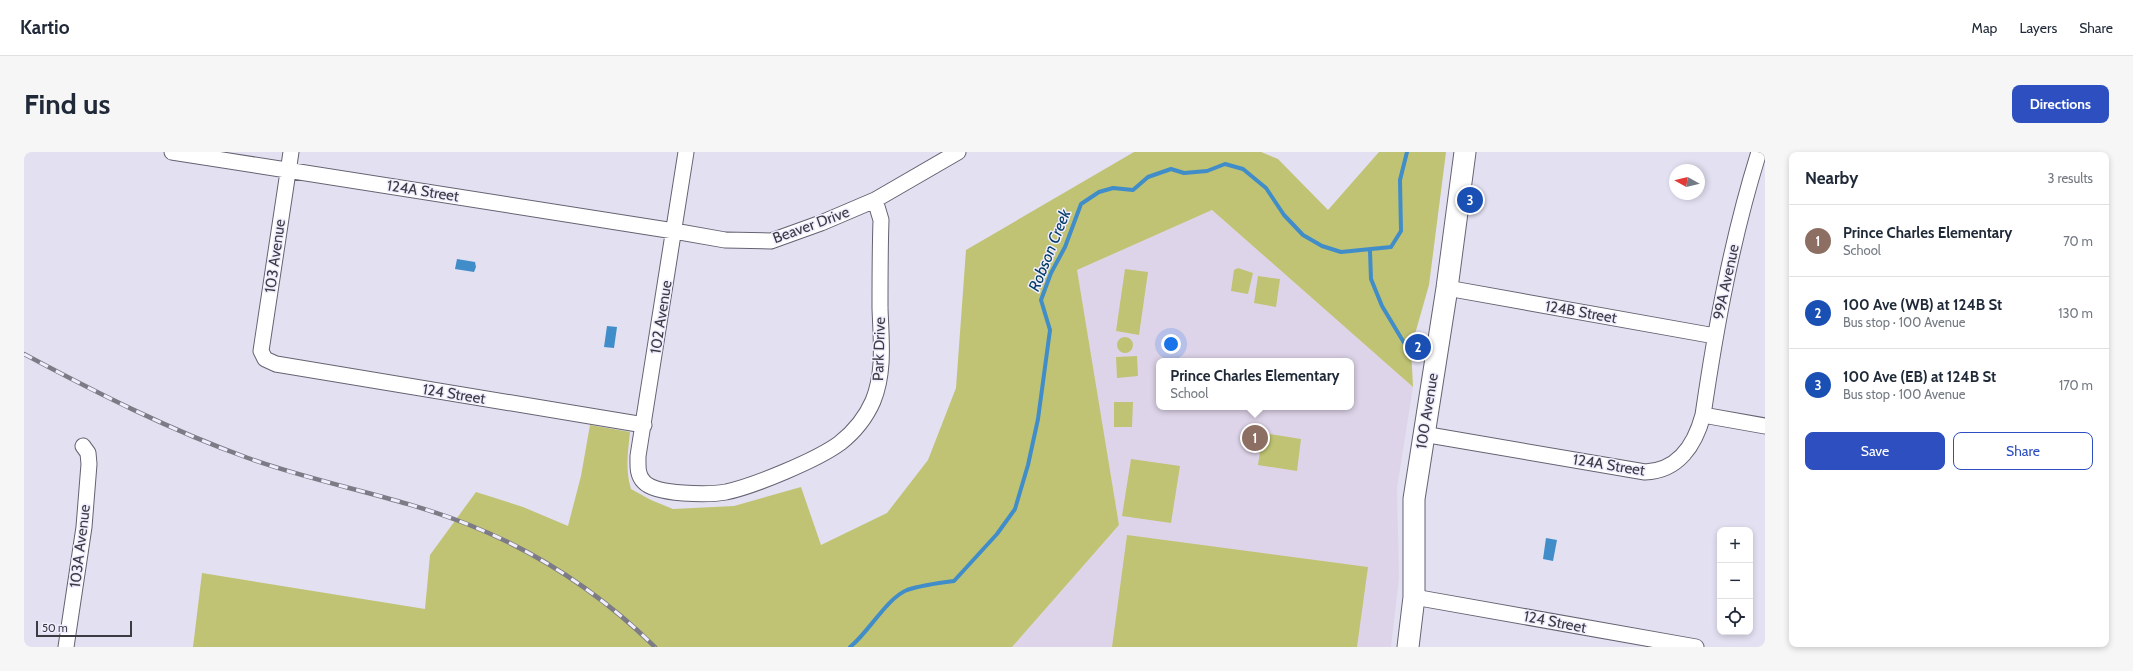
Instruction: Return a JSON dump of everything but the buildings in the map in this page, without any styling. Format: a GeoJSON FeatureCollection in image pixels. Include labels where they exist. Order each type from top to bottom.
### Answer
{"type":"FeatureCollection","features":[{"type":"Feature","properties":{"kind":"street","name":"124A Street"},"geometry":{"type":"LineString","coordinates":[[172,152],[674,231]]}},
{"type":"Feature","properties":{"kind":"street","name":"103 Avenue"},"geometry":{"type":"LineString","coordinates":[[265,358],[261,351],[291,152]]}},
{"type":"Feature","properties":{"kind":"street","name":"102 Avenue"},"geometry":{"type":"LineString","coordinates":[[642,480],[638,470],[638,463],[686,152]]}},
{"type":"Feature","properties":{"kind":"street"},"geometry":{"type":"LineString","coordinates":[[875,200],[958,152]]}},
{"type":"Feature","properties":{"kind":"street","name":"100 Avenue"},"geometry":{"type":"LineString","coordinates":[[1408,647],[1414,597],[1413,512],[1423,434],[1447,288],[1465,152]]}},
{"type":"Feature","properties":{"kind":"street","name":"99A Avenue"},"geometry":{"type":"LineString","coordinates":[[1703,415],[1715,336],[1733,244],[1759,152]]}},
{"type":"Feature","properties":{"kind":"street","name":"Beaver Drive"},"geometry":{"type":"LineString","coordinates":[[674,231],[725,240],[771,241],[821,224],[875,200]]}},
{"type":"Feature","properties":{"kind":"street","name":"Park Drive"},"geometry":{"type":"LineString","coordinates":[[642,480],[652,488],[663,490],[710,493],[725,492],[755,482],[826,452],[853,431],[873,400],[881,368],[881,220],[875,200]]}},
{"type":"Feature","properties":{"kind":"street","name":"124B Street"},"geometry":{"type":"LineString","coordinates":[[1447,288],[1715,336]]}},
{"type":"Feature","properties":{"kind":"street","name":"124 Street"},"geometry":{"type":"LineString","coordinates":[[265,358],[276,364],[644,425]]}},
{"type":"Feature","properties":{"kind":"street","name":"124A Street"},"geometry":{"type":"LineString","coordinates":[[1423,434],[1645,472],[1653,472],[1669,467],[1681,458],[1694,440],[1703,415]]}},
{"type":"Feature","properties":{"kind":"street"},"geometry":{"type":"LineString","coordinates":[[1703,415],[1765,426]]}},
{"type":"Feature","properties":{"kind":"street","name":"103A Avenue"},"geometry":{"type":"LineString","coordinates":[[66,647],[84,528],[88,453],[83,446]]}},
{"type":"Feature","properties":{"kind":"street","name":"124 Street"},"geometry":{"type":"LineString","coordinates":[[1414,597],[1696,647]]}},
{"type":"Feature","properties":{"kind":"shaded area"},"geometry":{"type":"Polygon","coordinates":[[[1212,210],[1413,387],[1397,488],[1399,578],[1391,647],[1012,647],[1119,525],[1076,270],[1212,210]]]}},
{"type":"Feature","properties":{"kind":"green space"},"geometry":{"type":"Polygon","coordinates":[[[1134,152],[1261,152],[1278,159],[1328,210],[1379,152],[1446,152],[1429,285],[1411,348],[1413,387],[1212,210],[1077,270],[1119,525],[1012,647],[193,647],[202,573],[425,609],[430,555],[476,492],[523,507],[568,526],[581,476],[590,425],[630,432],[628,467],[631,489],[651,500],[673,509],[734,506],[801,487],[821,545],[887,513],[928,460],[956,388],[966,250],[1134,152]]]}},
{"type":"Feature","properties":{"kind":"green space"},"geometry":{"type":"Polygon","coordinates":[[[1238,268],[1253,273],[1248,294],[1231,291],[1234,270],[1238,268]]]}},
{"type":"Feature","properties":{"kind":"green space"},"geometry":{"type":"Polygon","coordinates":[[[1125,269],[1148,272],[1139,335],[1116,331],[1125,269]]]}},
{"type":"Feature","properties":{"kind":"green space"},"geometry":{"type":"Polygon","coordinates":[[[1258,276],[1280,279],[1276,307],[1254,303],[1258,276]]]}},
{"type":"Feature","properties":{"kind":"green space"},"geometry":{"type":"Polygon","coordinates":[[[1122,337],[1128,337],[1133,342],[1131,351],[1128,353],[1122,353],[1117,348],[1117,342],[1122,337]]]}},
{"type":"Feature","properties":{"kind":"green space"},"geometry":{"type":"Polygon","coordinates":[[[1137,356],[1138,376],[1117,378],[1116,357],[1137,356]]]}},
{"type":"Feature","properties":{"kind":"green space"},"geometry":{"type":"Polygon","coordinates":[[[1114,402],[1133,402],[1132,427],[1114,427],[1114,402]]]}},
{"type":"Feature","properties":{"kind":"green space"},"geometry":{"type":"Polygon","coordinates":[[[1263,433],[1301,439],[1297,471],[1258,465],[1263,433]]]}},
{"type":"Feature","properties":{"kind":"green space"},"geometry":{"type":"Polygon","coordinates":[[[1131,459],[1180,466],[1171,523],[1122,516],[1131,459]]]}},
{"type":"Feature","properties":{"kind":"green space"},"geometry":{"type":"Polygon","coordinates":[[[1127,535],[1368,567],[1357,647],[1112,647],[1127,535]]]}},
{"type":"Feature","properties":{"kind":"water"},"geometry":{"type":"Polygon","coordinates":[[[457,259],[475,262],[476,267],[474,272],[455,269],[457,259]]]}},
{"type":"Feature","properties":{"kind":"water"},"geometry":{"type":"Polygon","coordinates":[[[607,326],[617,327],[614,348],[604,347],[607,326]]]}},
{"type":"Feature","properties":{"kind":"water"},"geometry":{"type":"Polygon","coordinates":[[[1546,538],[1557,540],[1553,561],[1543,559],[1546,538]]]}},
{"type":"Feature","properties":{"kind":"waterway","name":"Robson Creek"},"geometry":{"type":"LineString","coordinates":[[850,647],[857,641],[892,600],[900,594],[918,587],[954,581],[997,534],[1015,509],[1028,465],[1038,419],[1050,330],[1041,300],[1051,273],[1065,247],[1081,204],[1099,192],[1113,188],[1133,190],[1148,177],[1171,169],[1184,173],[1207,171],[1225,164],[1243,169],[1266,188],[1284,215],[1303,235],[1322,246],[1341,252],[1391,247],[1401,231],[1400,180],[1407,152]]}},
{"type":"Feature","properties":{"kind":"waterway"},"geometry":{"type":"LineString","coordinates":[[1370,251],[1371,279],[1382,306],[1412,356]]}},
{"type":"Feature","properties":{"kind":"railway"},"geometry":{"type":"LineString","coordinates":[[24,354],[134,410],[219,447],[275,467],[440,514],[493,535],[543,561],[591,592],[613,609],[655,647]]}},
{"type":"Feature","properties":{"kind":"place","name":"100 Ave (EB) at 124B St"},"geometry":{"type":"Point","coordinates":[1470,200]}},
{"type":"Feature","properties":{"kind":"place","name":"100 Ave (WB) at 124B St"},"geometry":{"type":"Point","coordinates":[1418,347]}},
{"type":"Feature","properties":{"kind":"place","name":"Prince Charles Elementary"},"geometry":{"type":"Point","coordinates":[1255,438]}}]}
